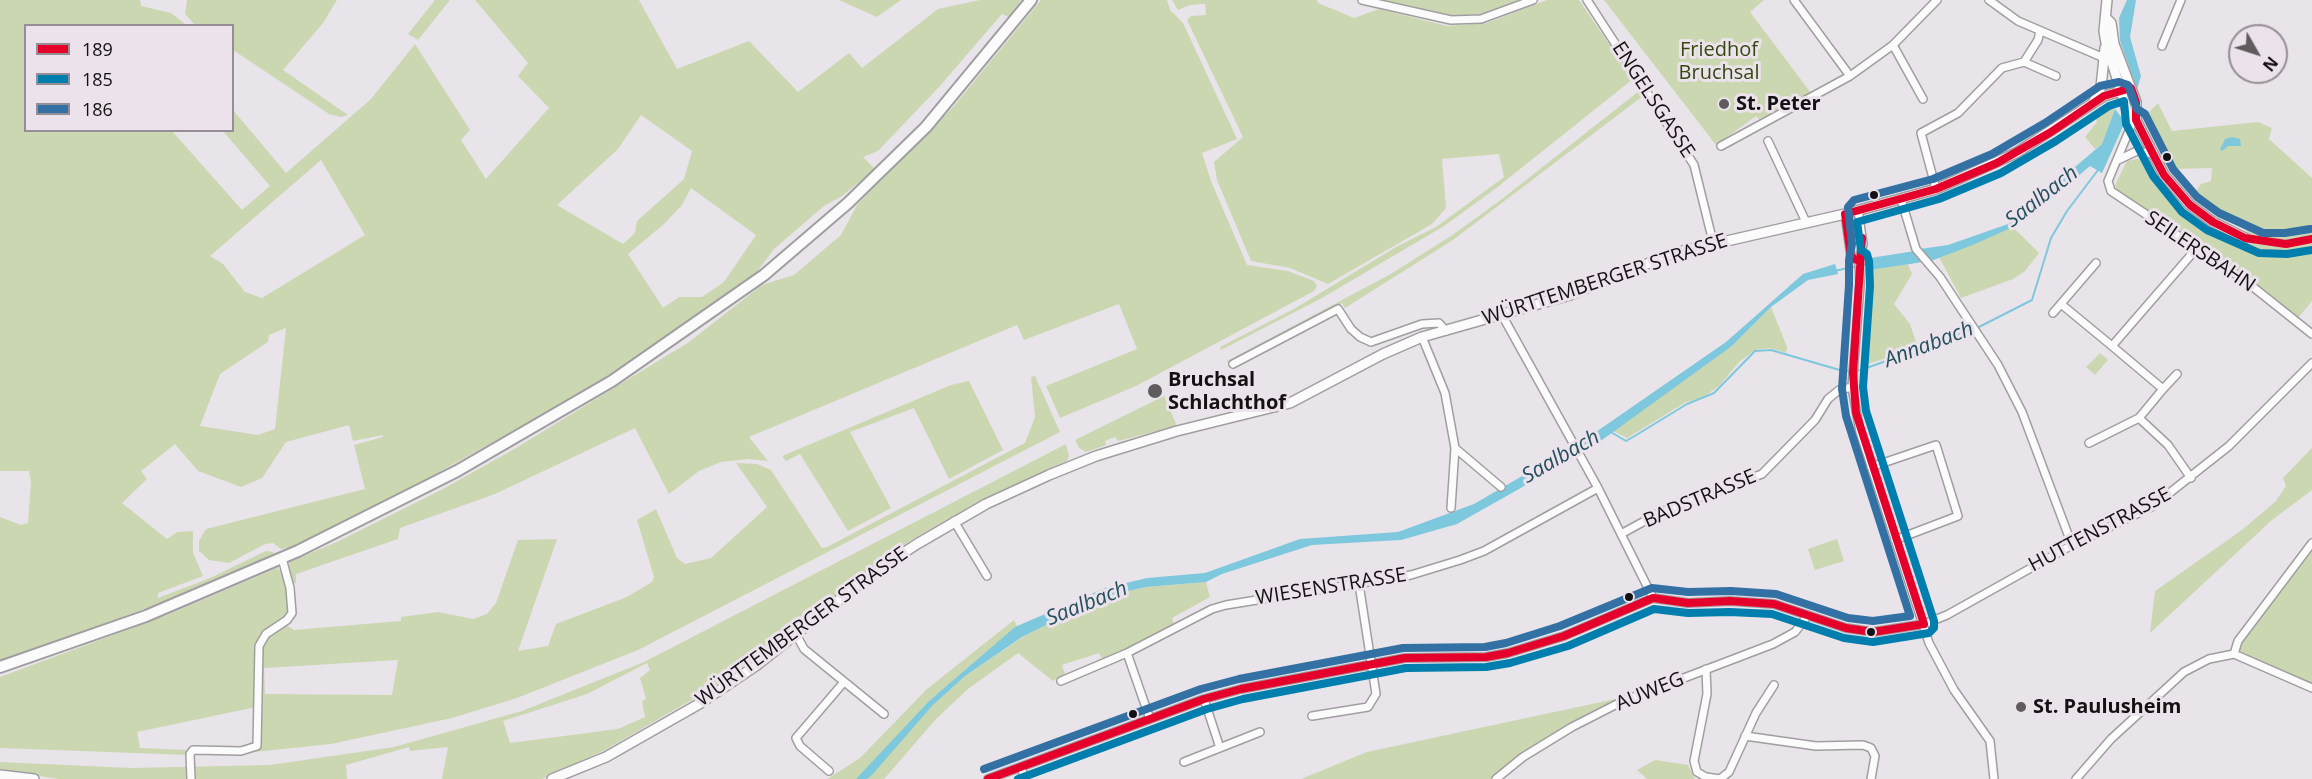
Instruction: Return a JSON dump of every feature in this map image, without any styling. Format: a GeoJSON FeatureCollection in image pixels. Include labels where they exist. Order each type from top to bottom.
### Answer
{"type":"FeatureCollection","features":[{"type":"Feature","properties":{"kind":"main road"},"geometry":{"type":"LineString","coordinates":[[0,667],[146,616],[282,558],[457,471],[579,402],[764,275],[848,203],[926,127],[1031,0]]}},
{"type":"Feature","properties":{"kind":"main road"},"geometry":{"type":"LineString","coordinates":[[2092,103],[2101,87],[2108,0]]}},
{"type":"Feature","properties":{"kind":"main road"},"geometry":{"type":"LineString","coordinates":[[2106,18],[2111,23],[2114,44],[2127,78],[2123,91]]}},
{"type":"Feature","properties":{"kind":"main road"},"geometry":{"type":"LineString","coordinates":[[2106,43],[2131,117],[2164,175],[2190,205],[2213,222],[2245,238]]}},
{"type":"Feature","properties":{"kind":"main road"},"geometry":{"type":"LineString","coordinates":[[2123,91],[2135,100],[2131,117]]}},
{"type":"Feature","properties":{"kind":"main road","name":"WÜRTTEMBERGER STRASSE"},"geometry":{"type":"LineString","coordinates":[[554,779],[606,757],[699,704],[796,636],[873,573],[954,521],[986,504],[1088,459],[1178,431],[1290,404],[1383,354],[1422,337],[1570,295],[1674,253],[1713,242],[1845,214],[1936,189],[2016,153],[2104,96],[2123,91]]}},
{"type":"Feature","properties":{"kind":"main road"},"geometry":{"type":"LineString","coordinates":[[0,775],[34,779]]}},
{"type":"Feature","properties":{"kind":"street"},"geometry":{"type":"LineString","coordinates":[[1362,0],[1451,20],[1481,19],[1533,0]]}},
{"type":"Feature","properties":{"kind":"street","name":"ENGELSGASSE"},"geometry":{"type":"LineString","coordinates":[[1587,0],[1694,165],[1713,242]]}},
{"type":"Feature","properties":{"kind":"street"},"geometry":{"type":"LineString","coordinates":[[1794,0],[1850,76]]}},
{"type":"Feature","properties":{"kind":"street"},"geometry":{"type":"LineString","coordinates":[[1721,146],[1850,76],[1893,45],[1938,0]]}},
{"type":"Feature","properties":{"kind":"street"},"geometry":{"type":"LineString","coordinates":[[1989,0],[2018,21],[2104,58]]}},
{"type":"Feature","properties":{"kind":"street"},"geometry":{"type":"LineString","coordinates":[[2162,46],[2181,0]]}},
{"type":"Feature","properties":{"kind":"street"},"geometry":{"type":"LineString","coordinates":[[2024,62],[2038,40],[2040,31]]}},
{"type":"Feature","properties":{"kind":"street"},"geometry":{"type":"LineString","coordinates":[[1893,45],[1923,99]]}},
{"type":"Feature","properties":{"kind":"street"},"geometry":{"type":"LineString","coordinates":[[1936,189],[1921,133],[1958,113],[2002,68],[2024,62],[2056,76]]}},
{"type":"Feature","properties":{"kind":"street","name":"SEILERSBAHN"},"geometry":{"type":"LineString","coordinates":[[2131,117],[2131,126],[2108,181],[2111,191],[2197,248],[2312,334]]}},
{"type":"Feature","properties":{"kind":"street"},"geometry":{"type":"LineString","coordinates":[[1768,141],[1806,222]]}},
{"type":"Feature","properties":{"kind":"street"},"geometry":{"type":"LineString","coordinates":[[2116,162],[2128,153],[2138,151],[2153,154]]}},
{"type":"Feature","properties":{"kind":"street"},"geometry":{"type":"LineString","coordinates":[[1900,199],[1916,249],[1998,365],[2022,412],[2072,545]]}},
{"type":"Feature","properties":{"kind":"street"},"geometry":{"type":"LineString","coordinates":[[1858,210],[1863,244],[1859,261],[1860,276],[1852,387],[1860,432],[1939,664],[1990,741],[1994,779]]}},
{"type":"Feature","properties":{"kind":"street"},"geometry":{"type":"LineString","coordinates":[[1845,214],[1851,257],[1859,261]]}},
{"type":"Feature","properties":{"kind":"street"},"geometry":{"type":"LineString","coordinates":[[2112,346],[2197,248]]}},
{"type":"Feature","properties":{"kind":"street"},"geometry":{"type":"LineString","coordinates":[[2054,313],[2096,263]]}},
{"type":"Feature","properties":{"kind":"street"},"geometry":{"type":"LineString","coordinates":[[2061,304],[2163,389]]}},
{"type":"Feature","properties":{"kind":"street"},"geometry":{"type":"LineString","coordinates":[[1233,364],[1338,309],[1360,337],[1371,342],[1422,324],[1439,323],[1446,332]]}},
{"type":"Feature","properties":{"kind":"street"},"geometry":{"type":"LineString","coordinates":[[988,779],[1204,699],[1241,689],[1371,663],[1405,658],[1486,657],[1508,653],[1564,636],[1653,598],[1598,488],[1502,315]]}},
{"type":"Feature","properties":{"kind":"street"},"geometry":{"type":"LineString","coordinates":[[1422,337],[1445,393],[1455,448],[1451,508]]}},
{"type":"Feature","properties":{"kind":"street","name":"HUTTENSTRASSE"},"geometry":{"type":"LineString","coordinates":[[1653,598],[1688,603],[1730,601],[1774,604],[1846,628],[1873,632],[1924,624],[1947,615],[2072,545],[2153,506],[2229,446],[2312,363]]}},
{"type":"Feature","properties":{"kind":"street"},"geometry":{"type":"LineString","coordinates":[[2089,443],[2139,418],[2177,374]]}},
{"type":"Feature","properties":{"kind":"street","name":"BADSTRASSE"},"geometry":{"type":"LineString","coordinates":[[1621,534],[1661,512],[1762,474],[1815,420],[1828,399],[1839,390],[1852,387]]}},
{"type":"Feature","properties":{"kind":"street"},"geometry":{"type":"LineString","coordinates":[[2139,418],[2168,445],[2191,478]]}},
{"type":"Feature","properties":{"kind":"street"},"geometry":{"type":"LineString","coordinates":[[1871,467],[1936,445],[1958,516],[1895,540]]}},
{"type":"Feature","properties":{"kind":"street"},"geometry":{"type":"LineString","coordinates":[[1455,448],[1501,487]]}},
{"type":"Feature","properties":{"kind":"street","name":"WIESENSTRASSE"},"geometry":{"type":"LineString","coordinates":[[1061,681],[1127,653],[1219,607],[1411,575],[1484,551],[1598,488]]}},
{"type":"Feature","properties":{"kind":"street"},"geometry":{"type":"LineString","coordinates":[[954,521],[987,576]]}},
{"type":"Feature","properties":{"kind":"street"},"geometry":{"type":"LineString","coordinates":[[2234,654],[2238,641],[2312,543]]}},
{"type":"Feature","properties":{"kind":"street"},"geometry":{"type":"LineString","coordinates":[[191,779],[190,754],[193,750],[241,752],[257,746],[259,646],[266,634],[287,620],[292,612],[290,588],[282,558]]}},
{"type":"Feature","properties":{"kind":"street"},"geometry":{"type":"LineString","coordinates":[[1312,716],[1368,707],[1377,694],[1359,584]]}},
{"type":"Feature","properties":{"kind":"street","name":"AUWEG"},"geometry":{"type":"LineString","coordinates":[[1496,779],[1522,757],[1572,727],[1621,702],[1773,644],[1795,632],[1808,615]]}},
{"type":"Feature","properties":{"kind":"street"},"geometry":{"type":"LineString","coordinates":[[796,636],[804,649],[884,714]]}},
{"type":"Feature","properties":{"kind":"street"},"geometry":{"type":"LineString","coordinates":[[1127,653],[1150,719]]}},
{"type":"Feature","properties":{"kind":"street"},"geometry":{"type":"LineString","coordinates":[[2076,779],[2111,739],[2184,672],[2209,659],[2234,654],[2312,688]]}},
{"type":"Feature","properties":{"kind":"street"},"geometry":{"type":"LineString","coordinates":[[1706,669],[1707,694],[1694,761],[1697,772],[1706,777],[1725,776],[1774,685]]}},
{"type":"Feature","properties":{"kind":"street"},"geometry":{"type":"LineString","coordinates":[[829,771],[800,746],[796,738],[844,682]]}},
{"type":"Feature","properties":{"kind":"street"},"geometry":{"type":"LineString","coordinates":[[1204,699],[1220,748]]}},
{"type":"Feature","properties":{"kind":"street"},"geometry":{"type":"LineString","coordinates":[[1184,762],[1260,732]]}},
{"type":"Feature","properties":{"kind":"street"},"geometry":{"type":"LineString","coordinates":[[1745,736],[1816,746],[1871,748],[1875,756],[1871,779]]}},
{"type":"Feature","properties":{"kind":"street"},"geometry":{"type":"LineString","coordinates":[[1021,767],[1025,779]]}},
{"type":"Feature","properties":{"kind":"green space"},"geometry":{"type":"Polygon","coordinates":[[[0,0],[140,0],[141,6],[171,13],[185,24],[24,24],[24,132],[173,132],[242,210],[270,186],[224,132],[234,132],[234,111],[286,173],[371,99],[415,44],[470,130],[461,140],[486,179],[549,108],[518,76],[528,63],[475,0],[639,0],[677,69],[749,41],[798,92],[849,53],[862,68],[938,9],[980,0],[1021,0],[1009,17],[1002,14],[939,87],[878,151],[863,157],[875,169],[842,196],[824,206],[774,249],[756,273],[597,384],[380,505],[289,548],[281,549],[273,543],[265,544],[229,563],[209,560],[199,551],[199,541],[206,529],[365,489],[354,445],[383,437],[383,435],[353,441],[349,425],[286,442],[262,478],[241,487],[198,471],[175,444],[141,471],[147,479],[122,503],[167,539],[177,532],[193,531],[193,553],[203,576],[158,593],[158,598],[210,578],[266,551],[273,552],[273,556],[190,592],[0,662],[0,517],[21,525],[28,523],[31,482],[29,471],[0,471],[0,0]],[[641,115],[618,149],[557,205],[623,244],[635,233],[637,221],[684,179],[692,151],[641,115]],[[321,160],[210,256],[223,264],[245,292],[262,298],[365,235],[321,160]],[[691,188],[682,205],[664,224],[628,254],[663,308],[679,297],[702,297],[724,282],[756,235],[691,188]],[[286,328],[269,335],[268,342],[220,374],[200,426],[258,435],[275,429],[286,328]]]}},
{"type":"Feature","properties":{"kind":"green space"},"geometry":{"type":"Polygon","coordinates":[[[187,0],[337,0],[323,23],[283,70],[348,115],[341,117],[329,114],[234,51],[234,24],[194,24],[185,14],[187,0]]]}},
{"type":"Feature","properties":{"kind":"green space"},"geometry":{"type":"Polygon","coordinates":[[[435,0],[450,0],[418,40],[408,34],[435,0]]]}},
{"type":"Feature","properties":{"kind":"green space"},"geometry":{"type":"Polygon","coordinates":[[[839,0],[901,0],[877,17],[839,0]]]}},
{"type":"Feature","properties":{"kind":"green space"},"geometry":{"type":"Polygon","coordinates":[[[1041,0],[1167,0],[1170,10],[1183,23],[1237,139],[1202,153],[1211,181],[1247,265],[1288,271],[1314,281],[1317,286],[1314,291],[1136,386],[1060,418],[1046,386],[1137,349],[1119,304],[1024,340],[1017,325],[749,437],[768,461],[748,459],[721,462],[699,471],[669,494],[635,428],[495,494],[400,528],[398,539],[296,574],[296,583],[291,584],[287,570],[290,562],[339,541],[443,489],[516,448],[689,342],[762,285],[794,275],[841,235],[857,205],[954,106],[1041,0]]]}},
{"type":"Feature","properties":{"kind":"green space"},"geometry":{"type":"Polygon","coordinates":[[[1172,0],[1317,0],[1318,3],[1354,18],[1379,9],[1447,26],[1487,23],[1547,0],[1579,0],[1633,79],[1495,189],[1444,226],[1322,298],[1221,350],[1220,347],[1294,309],[1396,247],[1436,227],[1504,177],[1499,154],[1442,159],[1446,208],[1432,224],[1328,284],[1290,268],[1251,261],[1217,180],[1214,162],[1243,137],[1187,20],[1191,16],[1206,15],[1205,4],[1190,5],[1178,10],[1172,0]]]}},
{"type":"Feature","properties":{"kind":"green space"},"geometry":{"type":"Polygon","coordinates":[[[1377,0],[1521,0],[1483,14],[1452,16],[1377,0]]]}},
{"type":"Feature","properties":{"kind":"green space","name":"Friedhof Bruchsal"},"geometry":{"type":"Polygon","coordinates":[[[1604,0],[1764,0],[1750,12],[1811,93],[1759,119],[1756,116],[1716,145],[1604,0]]]}},
{"type":"Feature","properties":{"kind":"green space"},"geometry":{"type":"Polygon","coordinates":[[[1639,91],[1643,96],[1453,240],[1345,308],[1342,303],[1228,363],[1227,361],[1389,275],[1451,236],[1502,199],[1639,91]]]}},
{"type":"Feature","properties":{"kind":"green space"},"geometry":{"type":"Polygon","coordinates":[[[2158,103],[2172,131],[2258,122],[2272,128],[2269,139],[2312,178],[2312,301],[2298,318],[2168,222],[2118,192],[2115,185],[2127,161],[2143,158],[2167,198],[2190,219],[2242,246],[2247,231],[2197,202],[2195,193],[2201,184],[2211,181],[2212,168],[2173,169],[2155,140],[2145,116],[2158,103]]]}},
{"type":"Feature","properties":{"kind":"green space"},"geometry":{"type":"Polygon","coordinates":[[[2109,109],[2115,109],[2102,144],[2095,149],[2085,137],[2097,122],[2095,117],[2109,109]]]}},
{"type":"Feature","properties":{"kind":"green space"},"geometry":{"type":"Polygon","coordinates":[[[2013,227],[2039,253],[2025,271],[2013,279],[1961,298],[1939,257],[2013,227]]]}},
{"type":"Feature","properties":{"kind":"green space"},"geometry":{"type":"Polygon","coordinates":[[[1908,264],[1912,274],[1894,304],[1910,324],[1918,348],[1861,366],[1870,270],[1908,264]]]}},
{"type":"Feature","properties":{"kind":"green space"},"geometry":{"type":"Polygon","coordinates":[[[1771,307],[1787,347],[1786,353],[1770,348],[1755,350],[1739,362],[1720,385],[1702,398],[1686,402],[1627,438],[1613,431],[1732,346],[1771,307]]]}},
{"type":"Feature","properties":{"kind":"green space"},"geometry":{"type":"Polygon","coordinates":[[[2100,353],[2108,360],[2095,375],[2086,367],[2100,353]]]}},
{"type":"Feature","properties":{"kind":"green space"},"geometry":{"type":"Polygon","coordinates":[[[1035,376],[1060,432],[638,650],[517,698],[452,718],[331,744],[245,753],[244,747],[255,739],[254,714],[260,712],[261,645],[271,633],[286,625],[294,630],[401,621],[401,617],[438,612],[473,619],[487,614],[496,603],[518,540],[557,539],[518,651],[548,646],[556,624],[627,597],[652,582],[654,577],[637,520],[656,509],[677,558],[685,564],[711,558],[767,507],[736,463],[757,464],[771,470],[822,548],[827,547],[1025,443],[1035,417],[1031,377],[1035,376]],[[398,660],[264,668],[265,694],[392,695],[398,660]]]}},
{"type":"Feature","properties":{"kind":"green space"},"geometry":{"type":"Polygon","coordinates":[[[969,381],[1003,450],[949,479],[914,408],[850,432],[891,508],[848,531],[800,454],[786,461],[782,456],[951,385],[969,381]]]}},
{"type":"Feature","properties":{"kind":"green space"},"geometry":{"type":"Polygon","coordinates":[[[1164,396],[1177,426],[1118,441],[1115,437],[1105,441],[1106,445],[1086,452],[1079,448],[1075,440],[1164,396]]]}},
{"type":"Feature","properties":{"kind":"green space"},"geometry":{"type":"Polygon","coordinates":[[[1066,444],[1069,456],[1067,461],[983,499],[913,539],[872,566],[792,631],[709,690],[603,751],[542,779],[442,779],[448,747],[410,751],[409,747],[346,765],[347,779],[59,779],[0,770],[0,762],[131,768],[270,765],[394,747],[522,711],[644,662],[1066,444]],[[647,663],[587,694],[503,721],[510,743],[618,729],[645,717],[642,701],[646,699],[640,678],[650,670],[647,663]]]}},
{"type":"Feature","properties":{"kind":"green space"},"geometry":{"type":"Polygon","coordinates":[[[2312,448],[2312,490],[2272,520],[2150,633],[2155,591],[2242,530],[2276,501],[2286,486],[2283,478],[2312,448]]]}},
{"type":"Feature","properties":{"kind":"green space"},"geometry":{"type":"Polygon","coordinates":[[[1837,539],[1844,561],[1815,570],[1808,549],[1837,539]]]}},
{"type":"Feature","properties":{"kind":"green space"},"geometry":{"type":"Polygon","coordinates":[[[2312,547],[2312,686],[2260,664],[2238,650],[2240,641],[2312,547]]]}},
{"type":"Feature","properties":{"kind":"green space"},"geometry":{"type":"Polygon","coordinates":[[[277,568],[283,572],[291,606],[286,618],[259,639],[255,650],[256,707],[137,732],[140,748],[186,750],[188,755],[0,748],[0,677],[167,615],[277,568]]]}},
{"type":"Feature","properties":{"kind":"green space"},"geometry":{"type":"Polygon","coordinates":[[[1206,582],[1210,597],[1172,618],[1174,625],[1103,660],[1099,653],[1062,665],[1065,674],[1053,681],[1018,653],[968,689],[936,719],[884,779],[867,779],[932,706],[965,676],[1026,635],[1102,597],[1146,587],[1206,582]]]}},
{"type":"Feature","properties":{"kind":"green space"},"geometry":{"type":"Polygon","coordinates":[[[1014,620],[1017,626],[929,701],[856,779],[827,779],[860,758],[927,689],[1014,620]]]}},
{"type":"Feature","properties":{"kind":"green space"},"geometry":{"type":"Polygon","coordinates":[[[1620,698],[1621,702],[1571,727],[1496,779],[1301,779],[1367,752],[1620,698]]]}},
{"type":"Feature","properties":{"kind":"green space"},"geometry":{"type":"Polygon","coordinates":[[[1655,760],[1688,765],[1695,779],[1647,779],[1637,770],[1655,760]]]}},
{"type":"Feature","properties":{"kind":"water"},"geometry":{"type":"Polygon","coordinates":[[[2127,0],[2136,0],[2130,37],[2141,76],[2137,89],[2120,41],[2119,18],[2127,0]]]}},
{"type":"Feature","properties":{"kind":"water"},"geometry":{"type":"Polygon","coordinates":[[[2115,109],[2125,122],[2102,173],[2090,166],[2037,211],[2013,227],[1975,244],[1931,261],[1920,249],[1948,245],[2008,224],[2102,144],[2115,109]]]}},
{"type":"Feature","properties":{"kind":"water"},"geometry":{"type":"Polygon","coordinates":[[[2232,137],[2240,139],[2241,146],[2228,146],[2222,151],[2220,149],[2225,139],[2232,137]]]}},
{"type":"Feature","properties":{"kind":"water"},"geometry":{"type":"Polygon","coordinates":[[[1915,251],[1923,262],[1870,270],[1870,258],[1915,251]]]}},
{"type":"Feature","properties":{"kind":"water"},"geometry":{"type":"Polygon","coordinates":[[[1835,264],[1838,274],[1808,280],[1771,307],[1732,346],[1584,453],[1580,443],[1726,342],[1803,274],[1835,264]]]}},
{"type":"Feature","properties":{"kind":"water"},"geometry":{"type":"Polygon","coordinates":[[[1567,450],[1572,459],[1457,524],[1401,540],[1312,545],[1222,574],[1206,582],[1146,587],[1102,597],[1022,637],[965,676],[932,706],[872,775],[867,779],[856,779],[929,701],[1015,627],[1105,588],[1147,578],[1205,573],[1300,539],[1398,532],[1474,504],[1567,450]]]}},
{"type":"Feature","properties":{"kind":"waterway","name":"Annabach"},"geometry":{"type":"LineString","coordinates":[[1977,328],[2032,300],[2051,238],[2067,211],[2098,170]]}},
{"type":"Feature","properties":{"kind":"waterway","name":"Saalbach"},"geometry":{"type":"LineString","coordinates":[[1834,271],[1873,263]]}},
{"type":"Feature","properties":{"kind":"waterway","name":"Annabach"},"geometry":{"type":"LineString","coordinates":[[1609,431],[1626,441],[1687,404],[1714,393],[1755,351],[1771,350],[1843,371],[1861,370],[1972,330]]}},
{"type":"Feature","properties":{"kind":"waterway","name":"Saalbach"},"geometry":{"type":"LineString","coordinates":[[1568,455],[1584,446]]}},
{"type":"Feature","properties":{"kind":"tunnel"},"geometry":{"type":"LineString","coordinates":[[2245,238],[2286,244],[2312,239]]}},
{"type":"Feature","properties":{"kind":"transit line","name":"186"},"geometry":{"type":"LineString","coordinates":[[984,769],[1201,689],[1239,679],[1403,648],[1485,647],[1506,643],[1560,626],[1652,588],[1688,592],[1731,591],[1776,594],[1848,618],[1873,621],[1910,616],[1846,416],[1842,389],[1849,260],[1852,244],[1848,207],[1854,200],[1933,179],[1992,154],[2045,123],[2100,86],[2119,82],[2128,85],[2137,109],[2145,114],[2173,169],[2197,197],[2219,213],[2263,233],[2285,233],[2310,229]]}},
{"type":"Feature","properties":{"kind":"transit line","name":"189"},"geometry":{"type":"LineString","coordinates":[[1859,261],[1851,257],[1845,214],[1936,189],[1997,163],[2051,132],[2104,96],[2131,88],[2136,102],[2136,120],[2153,154],[2164,175],[2190,205],[2213,222],[2245,238],[2286,244],[2312,239]]}},
{"type":"Feature","properties":{"kind":"transit line","name":"185"},"geometry":{"type":"LineString","coordinates":[[1018,779],[1207,709],[1243,699],[1406,668],[1486,667],[1510,663],[1568,646],[1654,609],[1688,613],[1772,614],[1844,638],[1873,642],[1929,633],[1934,628],[1934,621],[1866,411],[1863,387],[1870,286],[1869,261],[1867,254],[1861,250],[1857,222],[1939,199],[2001,173],[2056,141],[2109,106],[2124,101],[2126,124],[2153,176],[2182,212],[2207,230],[2259,253],[2287,254],[2312,250]]}},
{"type":"Feature","properties":{"kind":"transit line","name":"189"},"geometry":{"type":"LineString","coordinates":[[1862,238],[1853,373],[1856,413],[1924,624]]}},
{"type":"Feature","properties":{"kind":"transit line","name":"189"},"geometry":{"type":"LineString","coordinates":[[988,779],[1204,699],[1241,689],[1405,658],[1486,657],[1508,653],[1564,636],[1653,598],[1688,603],[1730,601],[1774,604],[1846,628],[1873,632],[1924,624]]}},
{"type":"Feature","properties":{"kind":"place","name":"St. Peter"},"geometry":{"type":"Point","coordinates":[1724,104]}},
{"type":"Feature","properties":{"kind":"place","name":"Bruchsal Schlachthof"},"geometry":{"type":"Point","coordinates":[1155,391]}},
{"type":"Feature","properties":{"kind":"place","name":"St. Paulusheim"},"geometry":{"type":"Point","coordinates":[2021,707]}}]}
